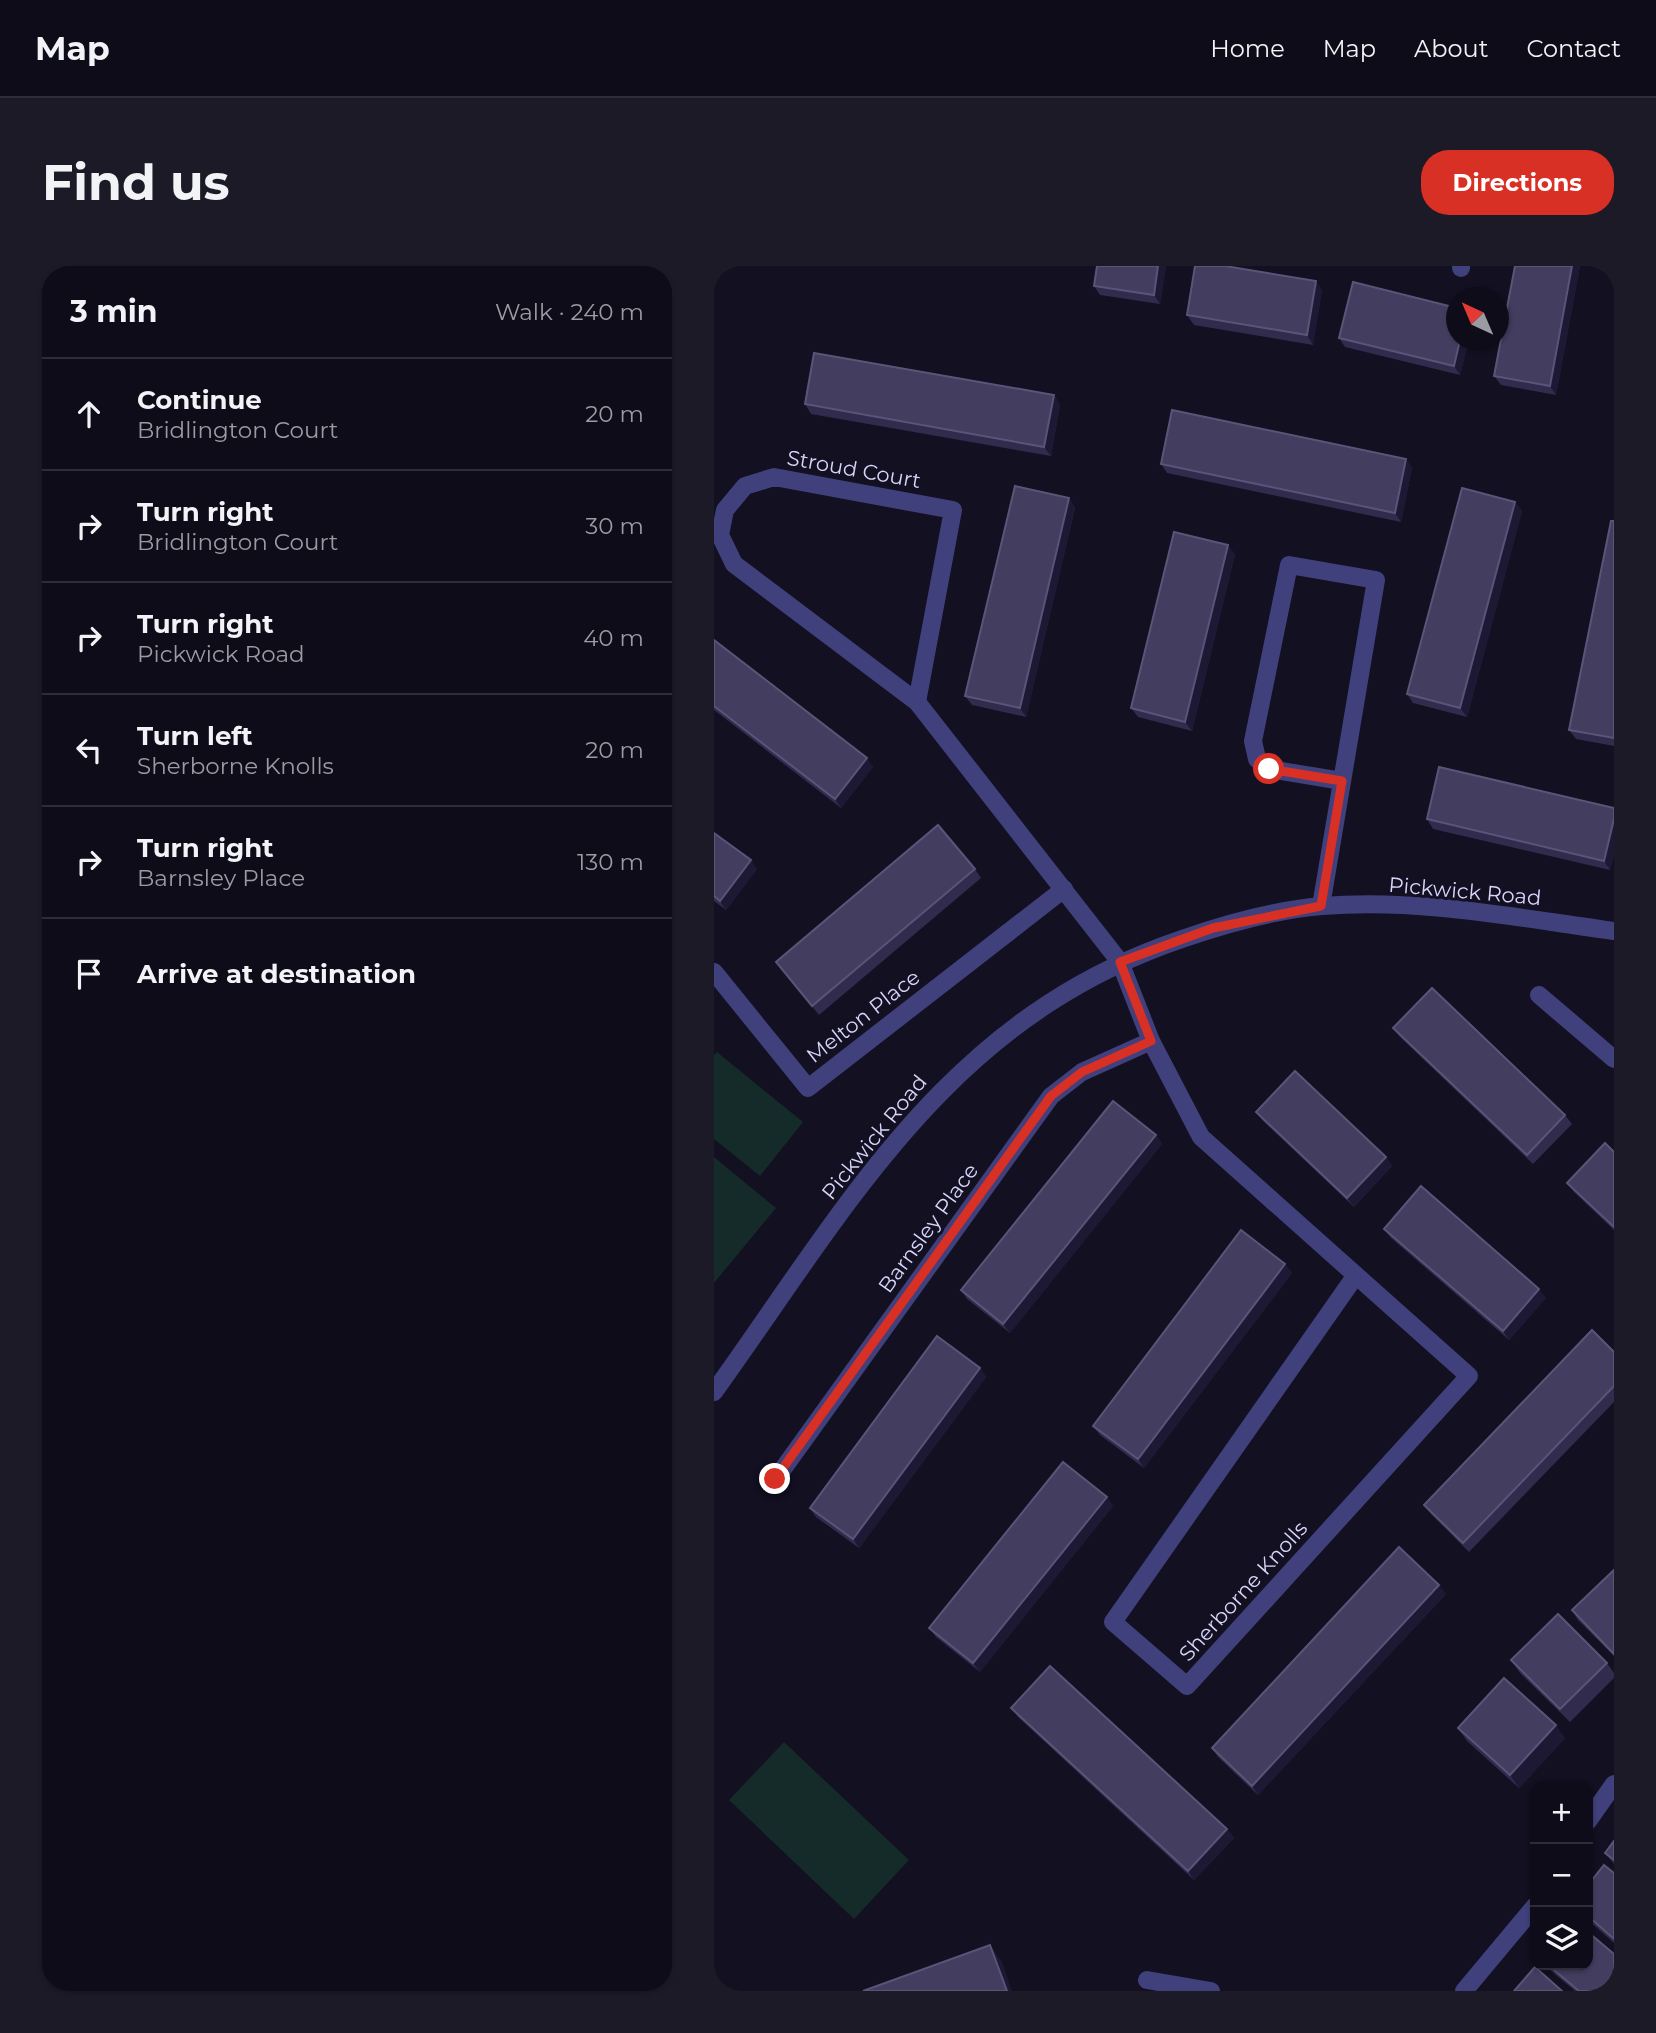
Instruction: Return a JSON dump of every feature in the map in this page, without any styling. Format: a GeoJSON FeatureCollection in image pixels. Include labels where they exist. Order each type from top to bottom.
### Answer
{"type":"FeatureCollection","features":[{"type":"Feature","properties":{"kind":"street","name":"Stroud Court"},"geometry":{"type":"LineString","coordinates":[[917,702],[953,510],[774,477],[746,486],[724,510],[720,535],[734,564],[917,702],[1120,962]]}},
{"type":"Feature","properties":{"kind":"street"},"geometry":{"type":"LineString","coordinates":[[1321,906],[1376,580],[1289,565],[1253,741],[1257,759],[1269,769],[1342,781]]}},
{"type":"Feature","properties":{"kind":"street","name":"Melton Place"},"geometry":{"type":"LineString","coordinates":[[714,972],[808,1088],[1064,890]]}},
{"type":"Feature","properties":{"kind":"street","name":"Pickwick Road"},"geometry":{"type":"LineString","coordinates":[[714,1392],[856,1192],[918,1113],[990,1045],[1063,993],[1120,962],[1213,928],[1321,906],[1440,908],[1614,931]]}},
{"type":"Feature","properties":{"kind":"street","name":"Sherborne Knolls"},"geometry":{"type":"LineString","coordinates":[[1120,962],[1151,1041],[1201,1137],[1356,1275],[1469,1376],[1187,1686],[1113,1622],[1356,1275]]}},
{"type":"Feature","properties":{"kind":"street"},"geometry":{"type":"LineString","coordinates":[[1539,995],[1614,1059]]}},
{"type":"Feature","properties":{"kind":"street","name":"Barnsley Place"},"geometry":{"type":"LineString","coordinates":[[775,1479],[1051,1096],[1082,1072],[1151,1041]]}},
{"type":"Feature","properties":{"kind":"street"},"geometry":{"type":"LineString","coordinates":[[1593,1814],[1614,1784]]}},
{"type":"Feature","properties":{"kind":"street"},"geometry":{"type":"LineString","coordinates":[[1464,1991],[1534,1907]]}},
{"type":"Feature","properties":{"kind":"street"},"geometry":{"type":"LineString","coordinates":[[1147,1980],[1211,1991]]}},
{"type":"Feature","properties":{"kind":"green space"},"geometry":{"type":"Polygon","coordinates":[[[717,1052],[803,1122],[760,1176],[714,1139],[714,1055],[717,1052]]]}},
{"type":"Feature","properties":{"kind":"green space"},"geometry":{"type":"Polygon","coordinates":[[[714,1157],[776,1208],[714,1283],[714,1157]]]}},
{"type":"Feature","properties":{"kind":"green space"},"geometry":{"type":"Polygon","coordinates":[[[784,1742],[909,1860],[854,1919],[729,1800],[784,1742]]]}},
{"type":"Feature","properties":{"kind":"building"},"geometry":{"type":"Polygon","coordinates":[[[1097,266],[1158,266],[1154,295],[1094,286],[1097,266]]]}},
{"type":"Feature","properties":{"kind":"building"},"geometry":{"type":"Polygon","coordinates":[[[1195,266],[1225,266],[1316,281],[1307,335],[1187,315],[1195,266]]]}},
{"type":"Feature","properties":{"kind":"building"},"geometry":{"type":"Polygon","coordinates":[[[1515,266],[1572,266],[1550,386],[1494,376],[1499,350],[1509,350],[1509,297],[1515,266]]]}},
{"type":"Feature","properties":{"kind":"building"},"geometry":{"type":"Polygon","coordinates":[[[1353,282],[1446,305],[1446,350],[1458,350],[1454,366],[1339,338],[1353,282]]]}},
{"type":"Feature","properties":{"kind":"building"},"geometry":{"type":"Polygon","coordinates":[[[814,353],[1054,395],[1044,447],[805,404],[814,353]]]}},
{"type":"Feature","properties":{"kind":"building"},"geometry":{"type":"Polygon","coordinates":[[[1172,410],[1406,459],[1395,513],[1161,464],[1172,410]]]}},
{"type":"Feature","properties":{"kind":"building"},"geometry":{"type":"Polygon","coordinates":[[[1015,486],[1069,498],[1020,708],[965,696],[1015,486]]]}},
{"type":"Feature","properties":{"kind":"building"},"geometry":{"type":"Polygon","coordinates":[[[1462,488],[1515,502],[1460,708],[1407,694],[1462,488]]]}},
{"type":"Feature","properties":{"kind":"building"},"geometry":{"type":"Polygon","coordinates":[[[1611,521],[1614,521],[1614,738],[1569,730],[1611,521]]]}},
{"type":"Feature","properties":{"kind":"building"},"geometry":{"type":"Polygon","coordinates":[[[1174,532],[1228,545],[1185,722],[1131,708],[1174,532]]]}},
{"type":"Feature","properties":{"kind":"building"},"geometry":{"type":"Polygon","coordinates":[[[714,640],[867,758],[835,799],[714,706],[714,640]]]}},
{"type":"Feature","properties":{"kind":"building"},"geometry":{"type":"Polygon","coordinates":[[[1439,767],[1614,808],[1604,861],[1427,819],[1439,767]]]}},
{"type":"Feature","properties":{"kind":"building"},"geometry":{"type":"Polygon","coordinates":[[[938,825],[975,869],[812,1006],[776,962],[938,825]]]}},
{"type":"Feature","properties":{"kind":"building"},"geometry":{"type":"Polygon","coordinates":[[[714,833],[751,860],[720,901],[714,896],[714,833]]]}},
{"type":"Feature","properties":{"kind":"building"},"geometry":{"type":"Polygon","coordinates":[[[1432,988],[1565,1115],[1527,1155],[1393,1028],[1432,988]]]}},
{"type":"Feature","properties":{"kind":"building"},"geometry":{"type":"Polygon","coordinates":[[[1295,1071],[1386,1157],[1347,1198],[1256,1112],[1295,1071]]]}},
{"type":"Feature","properties":{"kind":"building"},"geometry":{"type":"Polygon","coordinates":[[[1113,1101],[1156,1135],[1003,1324],[961,1290],[1113,1101]]]}},
{"type":"Feature","properties":{"kind":"building"},"geometry":{"type":"Polygon","coordinates":[[[1605,1143],[1614,1152],[1614,1227],[1567,1183],[1605,1143]]]}},
{"type":"Feature","properties":{"kind":"building"},"geometry":{"type":"Polygon","coordinates":[[[1421,1186],[1539,1289],[1503,1331],[1384,1229],[1421,1186]]]}},
{"type":"Feature","properties":{"kind":"building"},"geometry":{"type":"Polygon","coordinates":[[[1241,1230],[1285,1264],[1138,1459],[1093,1426],[1241,1230]]]}},
{"type":"Feature","properties":{"kind":"building"},"geometry":{"type":"Polygon","coordinates":[[[1592,1330],[1614,1352],[1614,1386],[1463,1543],[1424,1505],[1592,1330]]]}},
{"type":"Feature","properties":{"kind":"building"},"geometry":{"type":"Polygon","coordinates":[[[937,1336],[980,1368],[853,1539],[810,1508],[937,1336]]]}},
{"type":"Feature","properties":{"kind":"building"},"geometry":{"type":"Polygon","coordinates":[[[1063,1462],[1107,1497],[973,1663],[929,1628],[1063,1462]]]}},
{"type":"Feature","properties":{"kind":"building"},"geometry":{"type":"Polygon","coordinates":[[[1399,1547],[1439,1585],[1252,1786],[1212,1748],[1399,1547]]]}},
{"type":"Feature","properties":{"kind":"building"},"geometry":{"type":"Polygon","coordinates":[[[1614,1570],[1614,1654],[1572,1610],[1614,1570]]]}},
{"type":"Feature","properties":{"kind":"building"},"geometry":{"type":"Polygon","coordinates":[[[1558,1614],[1607,1663],[1560,1709],[1511,1660],[1558,1614]]]}},
{"type":"Feature","properties":{"kind":"building"},"geometry":{"type":"Polygon","coordinates":[[[1050,1666],[1227,1829],[1188,1871],[1011,1708],[1050,1666]]]}},
{"type":"Feature","properties":{"kind":"building"},"geometry":{"type":"Polygon","coordinates":[[[1504,1678],[1556,1725],[1510,1775],[1458,1728],[1504,1678]]]}},
{"type":"Feature","properties":{"kind":"building"},"geometry":{"type":"Polygon","coordinates":[[[1614,1841],[1614,1860],[1605,1853],[1614,1841]]]}},
{"type":"Feature","properties":{"kind":"building"},"geometry":{"type":"Polygon","coordinates":[[[1604,1865],[1614,1873],[1614,1939],[1593,1920],[1593,1879],[1604,1865]]]}},
{"type":"Feature","properties":{"kind":"building"},"geometry":{"type":"Polygon","coordinates":[[[1593,1936],[1614,1954],[1614,1986],[1610,1991],[1579,1991],[1554,1970],[1593,1970],[1593,1936]]]}},
{"type":"Feature","properties":{"kind":"building"},"geometry":{"type":"Polygon","coordinates":[[[990,1945],[1007,1991],[863,1991],[990,1945]]]}},
{"type":"Feature","properties":{"kind":"building"},"geometry":{"type":"Polygon","coordinates":[[[1532,1970],[1538,1970],[1562,1991],[1514,1991],[1532,1970]]]}},
{"type":"Feature","properties":{"kind":"route"},"geometry":{"type":"LineString","coordinates":[[775,1479],[1051,1096],[1082,1072],[1151,1041],[1120,962],[1213,928],[1321,906],[1342,781],[1269,769]]}}]}
